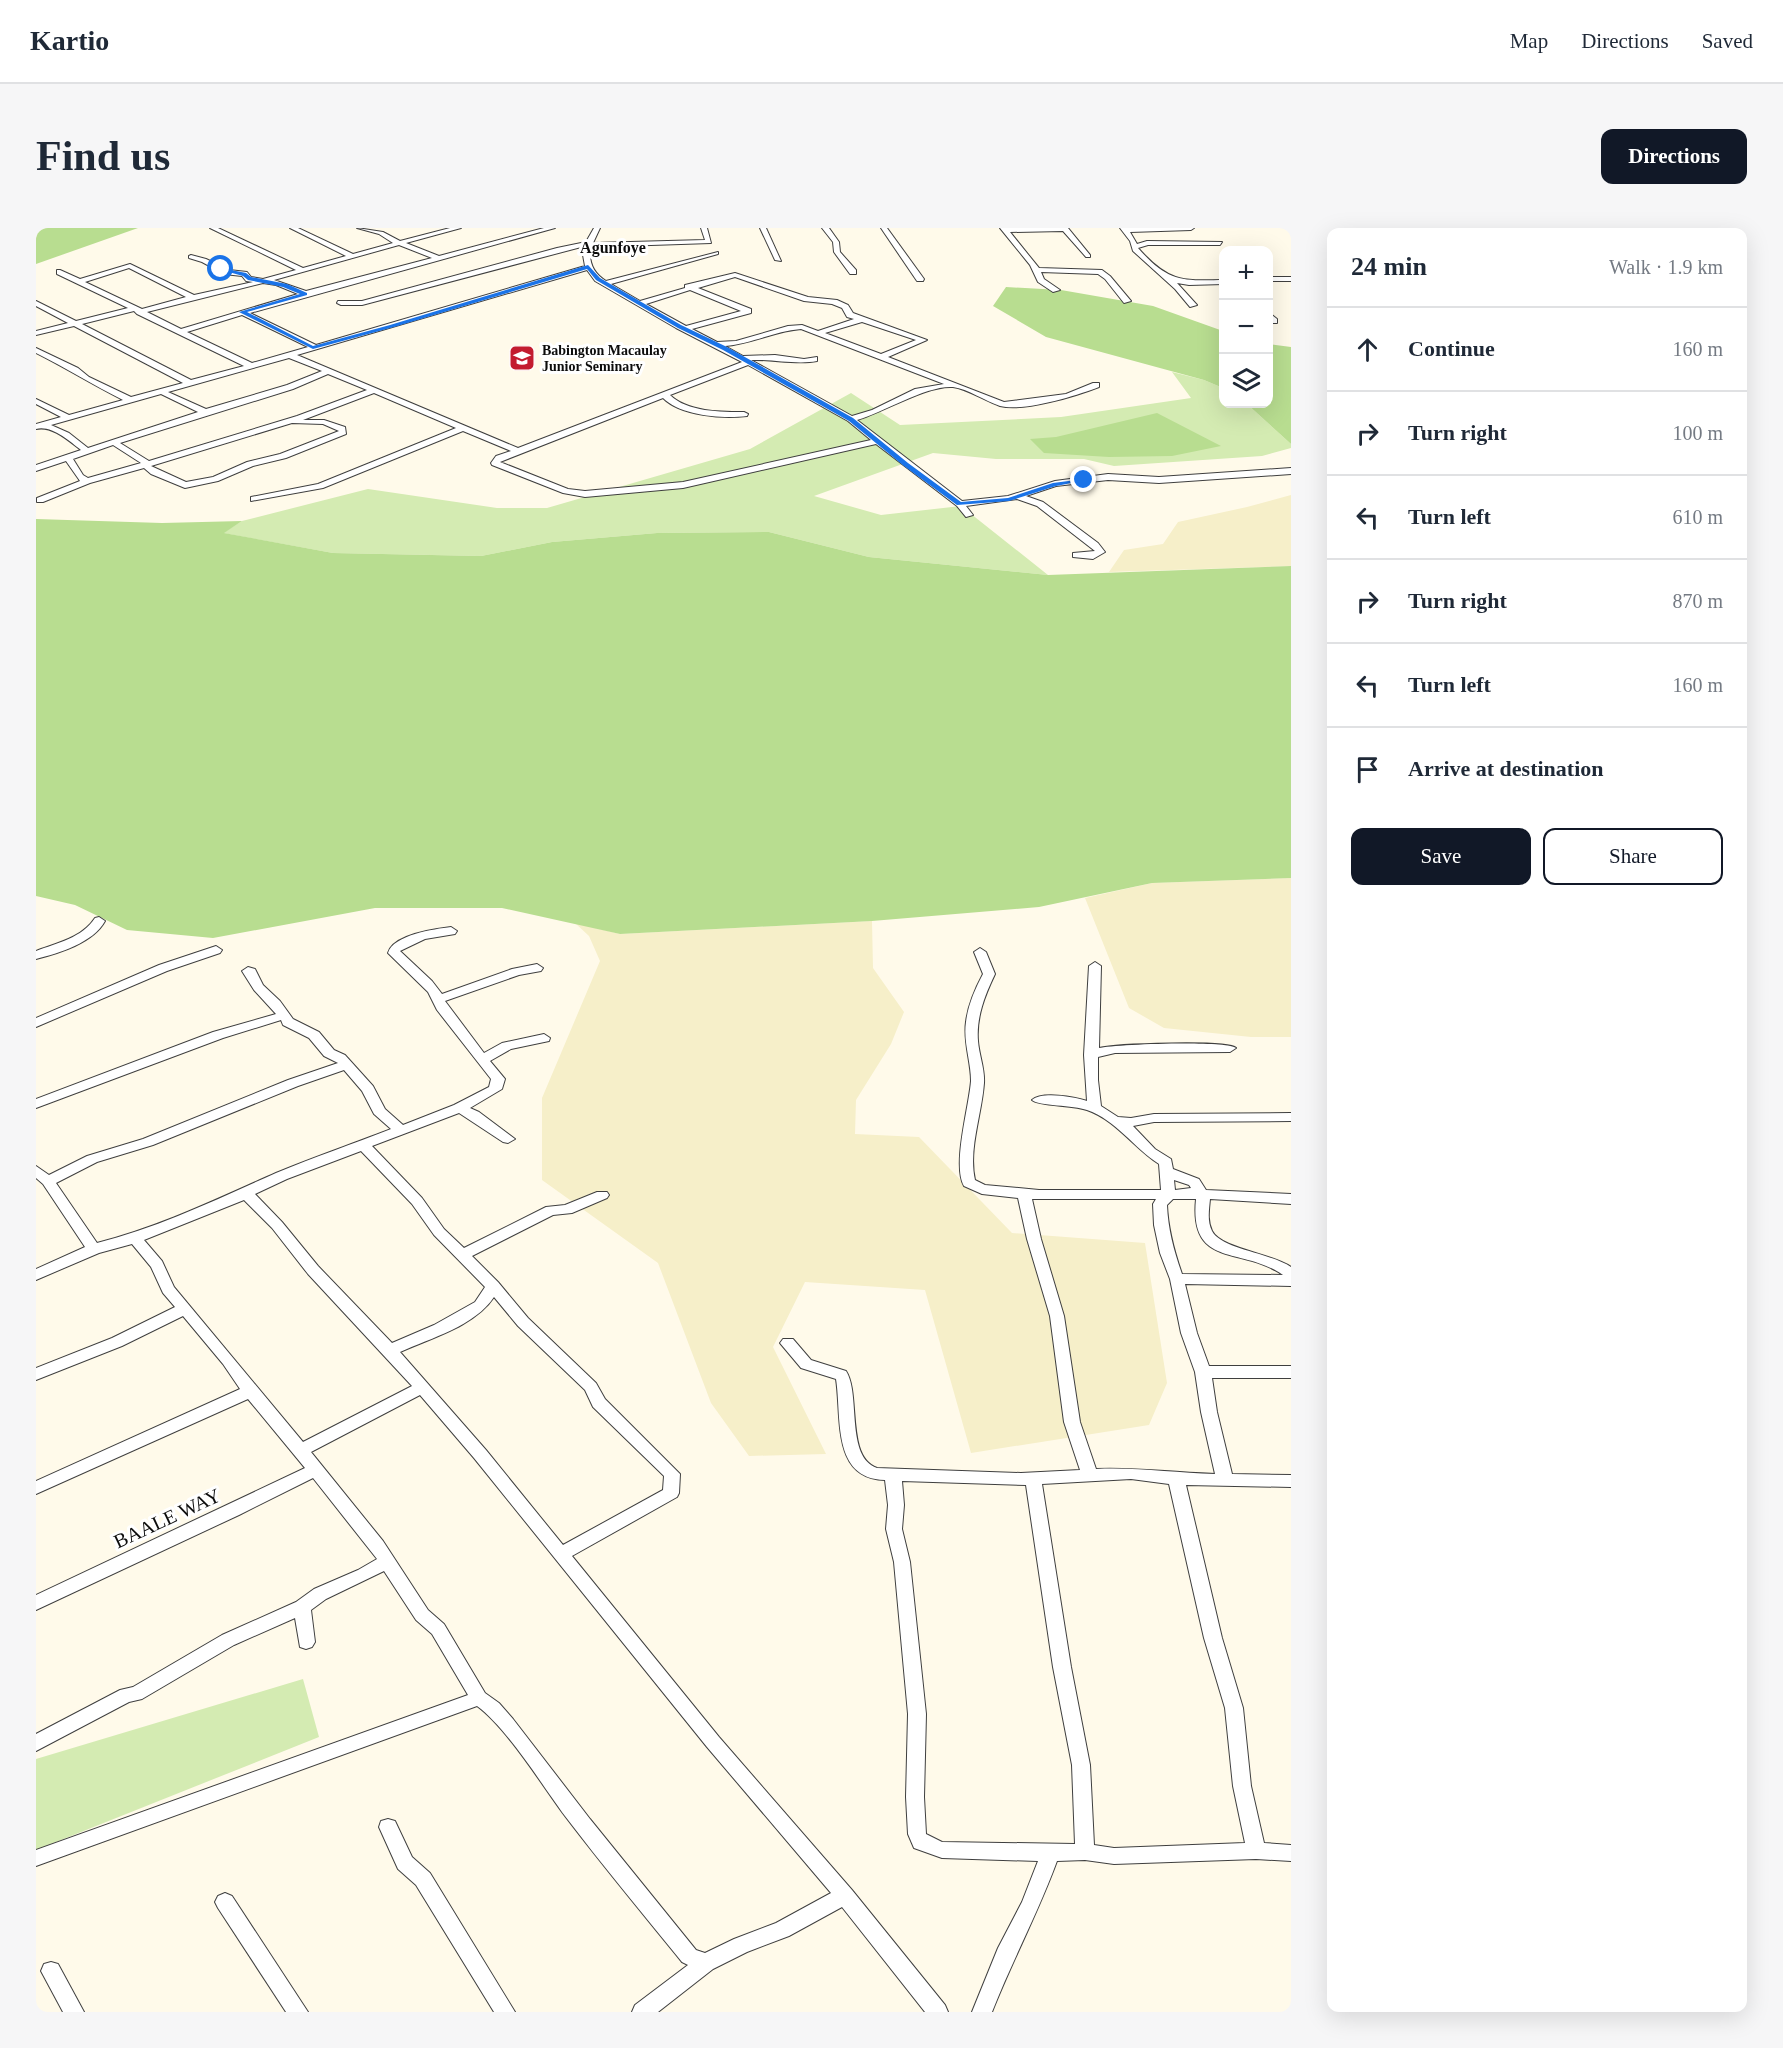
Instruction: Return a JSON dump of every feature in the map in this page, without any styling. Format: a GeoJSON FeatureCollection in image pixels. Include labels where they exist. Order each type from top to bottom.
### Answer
{"type":"FeatureCollection","features":[{"type":"Feature","properties":{"kind":"street"},"geometry":{"type":"LineString","coordinates":[[213,228],[303,270]]}},
{"type":"Feature","properties":{"kind":"street"},"geometry":{"type":"LineString","coordinates":[[293,228],[353,256]]}},
{"type":"Feature","properties":{"kind":"street"},"geometry":{"type":"LineString","coordinates":[[360,228],[381,233],[399,243],[440,258]]}},
{"type":"Feature","properties":{"kind":"street"},"geometry":{"type":"LineString","coordinates":[[36,333],[262,281],[458,228]]}},
{"type":"Feature","properties":{"kind":"street"},"geometry":{"type":"LineString","coordinates":[[181,331],[306,294],[552,228]]}},
{"type":"Feature","properties":{"kind":"street"},"geometry":{"type":"LineString","coordinates":[[597,228],[588,244],[585,257],[591,273],[685,329],[851,419],[960,504],[969,515]]}},
{"type":"Feature","properties":{"kind":"street"},"geometry":{"type":"LineString","coordinates":[[341,303],[362,303],[559,249],[588,244],[709,242],[704,228]]}},
{"type":"Feature","properties":{"kind":"street"},"geometry":{"type":"LineString","coordinates":[[763,228],[779,260]]}},
{"type":"Feature","properties":{"kind":"street"},"geometry":{"type":"LineString","coordinates":[[825,228],[836,242],[839,254],[853,272]]}},
{"type":"Feature","properties":{"kind":"street"},"geometry":{"type":"LineString","coordinates":[[884,228],[920,279]]}},
{"type":"Feature","properties":{"kind":"street"},"geometry":{"type":"LineString","coordinates":[[1124,229],[1191,228]]}},
{"type":"Feature","properties":{"kind":"street"},"geometry":{"type":"LineString","coordinates":[[1004,229],[1064,229],[1088,256]]}},
{"type":"Feature","properties":{"kind":"street"},"geometry":{"type":"LineString","coordinates":[[1004,229],[1043,282],[1056,290]]}},
{"type":"Feature","properties":{"kind":"street"},"geometry":{"type":"LineString","coordinates":[[1124,229],[1135,250],[1170,279],[1193,305]]}},
{"type":"Feature","properties":{"kind":"street"},"geometry":{"type":"LineString","coordinates":[[1135,247],[1147,243],[1220,243]]}},
{"type":"Feature","properties":{"kind":"street"},"geometry":{"type":"LineString","coordinates":[[606,283],[716,253]]}},
{"type":"Feature","properties":{"kind":"street"},"geometry":{"type":"LineString","coordinates":[[191,257],[204,260],[221,269],[285,285],[306,294]]}},
{"type":"Feature","properties":{"kind":"street"},"geometry":{"type":"LineString","coordinates":[[80,281],[130,266],[194,297]]}},
{"type":"Feature","properties":{"kind":"street"},"geometry":{"type":"LineString","coordinates":[[40,426],[392,326],[588,267]]}},
{"type":"Feature","properties":{"kind":"street"},"geometry":{"type":"LineString","coordinates":[[1036,270],[1099,272],[1107,275],[1116,291],[1127,301]]}},
{"type":"Feature","properties":{"kind":"street"},"geometry":{"type":"LineString","coordinates":[[60,272],[251,366]]}},
{"type":"Feature","properties":{"kind":"street"},"geometry":{"type":"LineString","coordinates":[[640,303],[738,275],[802,298],[834,302],[845,307],[850,315],[923,340],[881,357]]}},
{"type":"Feature","properties":{"kind":"street"},"geometry":{"type":"LineString","coordinates":[[1170,279],[1189,283],[1219,282]]}},
{"type":"Feature","properties":{"kind":"street"},"geometry":{"type":"LineString","coordinates":[[1273,279],[1291,279]]}},
{"type":"Feature","properties":{"kind":"street"},"geometry":{"type":"LineString","coordinates":[[685,329],[748,311],[688,288]]}},
{"type":"Feature","properties":{"kind":"street"},"geometry":{"type":"LineString","coordinates":[[36,303],[190,383]]}},
{"type":"Feature","properties":{"kind":"street"},"geometry":{"type":"LineString","coordinates":[[242,312],[313,347]]}},
{"type":"Feature","properties":{"kind":"street"},"geometry":{"type":"LineString","coordinates":[[818,333],[862,319]]}},
{"type":"Feature","properties":{"kind":"street"},"geometry":{"type":"LineString","coordinates":[[725,349],[794,327],[802,327],[1009,405],[1078,394],[1096,385]]}},
{"type":"Feature","properties":{"kind":"street"},"geometry":{"type":"LineString","coordinates":[[716,344],[741,343],[783,358]]}},
{"type":"Feature","properties":{"kind":"street"},"geometry":{"type":"LineString","coordinates":[[36,350],[75,370],[86,379],[130,400]]}},
{"type":"Feature","properties":{"kind":"street"},"geometry":{"type":"LineString","coordinates":[[289,355],[519,451]]}},
{"type":"Feature","properties":{"kind":"street"},"geometry":{"type":"LineString","coordinates":[[814,359],[804,361],[783,358],[745,360],[665,395],[499,458],[495,464],[566,491],[585,494],[683,486],[877,441]]}},
{"type":"Feature","properties":{"kind":"street"},"geometry":{"type":"LineString","coordinates":[[36,468],[205,412],[222,409],[290,387],[327,372]]}},
{"type":"Feature","properties":{"kind":"street"},"geometry":{"type":"LineString","coordinates":[[851,419],[874,412],[918,391],[956,385]]}},
{"type":"Feature","properties":{"kind":"street"},"geometry":{"type":"LineString","coordinates":[[162,390],[166,395],[205,412]]}},
{"type":"Feature","properties":{"kind":"street"},"geometry":{"type":"LineString","coordinates":[[40,500],[87,481],[290,421],[372,391]]}},
{"type":"Feature","properties":{"kind":"street"},"geometry":{"type":"LineString","coordinates":[[665,395],[671,401],[707,414],[744,414]]}},
{"type":"Feature","properties":{"kind":"street"},"geometry":{"type":"LineString","coordinates":[[36,401],[69,418]]}},
{"type":"Feature","properties":{"kind":"street"},"geometry":{"type":"LineString","coordinates":[[113,442],[154,472],[185,485],[215,479],[250,464],[283,456],[343,432],[342,429],[324,422],[290,421]]}},
{"type":"Feature","properties":{"kind":"street"},"geometry":{"type":"LineString","coordinates":[[40,426],[66,435],[86,450]]}},
{"type":"Feature","properties":{"kind":"street"},"geometry":{"type":"LineString","coordinates":[[254,499],[320,486],[465,428]]}},
{"type":"Feature","properties":{"kind":"street"},"geometry":{"type":"LineString","coordinates":[[68,458],[80,477],[87,481]]}},
{"type":"Feature","properties":{"kind":"street"},"geometry":{"type":"LineString","coordinates":[[960,504],[1019,497],[1055,484],[1115,476],[1167,480],[1291,471]]}},
{"type":"Feature","properties":{"kind":"street"},"geometry":{"type":"LineString","coordinates":[[1019,497],[1040,504],[1095,545],[1100,552],[1093,556],[1076,555]]}},
{"type":"Feature","properties":{"kind":"street"},"geometry":{"type":"LineString","coordinates":[[36,955],[84,936],[93,931],[99,921]]}},
{"type":"Feature","properties":{"kind":"street"},"geometry":{"type":"LineString","coordinates":[[36,1275],[94,1249],[135,1238],[399,1129],[459,1108],[485,1096],[498,1086],[498,1079],[441,1007],[439,999],[423,979],[398,958],[394,950],[399,945],[431,933],[452,931]]}},
{"type":"Feature","properties":{"kind":"street"},"geometry":{"type":"LineString","coordinates":[[36,1023],[163,968],[216,950]]}},
{"type":"Feature","properties":{"kind":"street"},"geometry":{"type":"LineString","coordinates":[[980,952],[989,974],[974,1007],[973,1054],[978,1070],[967,1179],[970,1184],[982,1190],[1074,1196],[1198,1194],[1291,1199]]}},
{"type":"Feature","properties":{"kind":"street"},"geometry":{"type":"LineString","coordinates":[[1095,966],[1091,1055],[1091,1080],[1095,1108]]}},
{"type":"Feature","properties":{"kind":"street"},"geometry":{"type":"LineString","coordinates":[[439,999],[516,972],[537,968]]}},
{"type":"Feature","properties":{"kind":"street"},"geometry":{"type":"LineString","coordinates":[[248,971],[252,972],[258,987],[276,1004],[282,1016],[292,1026],[314,1035],[329,1053],[340,1058],[368,1089],[379,1111],[399,1129]]}},
{"type":"Feature","properties":{"kind":"street"},"geometry":{"type":"LineString","coordinates":[[36,1104],[218,1035],[282,1016]]}},
{"type":"Feature","properties":{"kind":"street"},"geometry":{"type":"LineString","coordinates":[[482,1060],[507,1046],[544,1038]]}},
{"type":"Feature","properties":{"kind":"street"},"geometry":{"type":"LineString","coordinates":[[1091,1055],[1102,1049],[1112,1048],[1198,1046],[1230,1048]]}},
{"type":"Feature","properties":{"kind":"street"},"geometry":{"type":"LineString","coordinates":[[48,1181],[92,1159],[148,1142],[293,1083],[345,1065]]}},
{"type":"Feature","properties":{"kind":"street"},"geometry":{"type":"LineString","coordinates":[[1039,1100],[1072,1101],[1095,1108],[1125,1124],[1150,1152],[1164,1158],[1168,1196],[1160,1204],[1161,1225],[1177,1279],[1182,1311],[1203,1372],[1209,1412],[1225,1480]]}},
{"type":"Feature","properties":{"kind":"street"},"geometry":{"type":"LineString","coordinates":[[459,1108],[474,1115],[508,1139]]}},
{"type":"Feature","properties":{"kind":"street"},"geometry":{"type":"LineString","coordinates":[[1125,1124],[1154,1118],[1291,1117]]}},
{"type":"Feature","properties":{"kind":"street"},"geometry":{"type":"LineString","coordinates":[[362,1144],[417,1201],[439,1232],[493,1286],[545,1345],[591,1388],[599,1403],[672,1474],[671,1493],[562,1554]]}},
{"type":"Feature","properties":{"kind":"street"},"geometry":{"type":"LineString","coordinates":[[36,1170],[48,1181],[94,1249]]}},
{"type":"Feature","properties":{"kind":"street"},"geometry":{"type":"LineString","coordinates":[[1167,1172],[1194,1182],[1199,1189],[1202,1224],[1207,1236],[1215,1245],[1236,1254],[1274,1261],[1291,1274]]}},
{"type":"Feature","properties":{"kind":"street"},"geometry":{"type":"LineString","coordinates":[[246,1192],[277,1225],[313,1270],[390,1350],[480,1454],[713,1742],[845,1896],[938,2012]]}},
{"type":"Feature","properties":{"kind":"street"},"geometry":{"type":"LineString","coordinates":[[1024,1193],[1034,1239],[1057,1316],[1072,1422],[1090,1476]]}},
{"type":"Feature","properties":{"kind":"street"},"geometry":{"type":"LineString","coordinates":[[463,1255],[551,1210],[567,1210],[602,1194]]}},
{"type":"Feature","properties":{"kind":"street"},"geometry":{"type":"LineString","coordinates":[[135,1238],[158,1265],[168,1289],[301,1450],[386,1562],[422,1615],[438,1629],[479,1698],[493,1708],[507,1724],[583,1826],[694,1965]]}},
{"type":"Feature","properties":{"kind":"street"},"geometry":{"type":"LineString","coordinates":[[1177,1279],[1291,1281]]}},
{"type":"Feature","properties":{"kind":"street"},"geometry":{"type":"LineString","coordinates":[[480,1306],[493,1286]]}},
{"type":"Feature","properties":{"kind":"street"},"geometry":{"type":"LineString","coordinates":[[390,1350],[439,1329],[480,1306],[508,1304]]}},
{"type":"Feature","properties":{"kind":"street"},"geometry":{"type":"LineString","coordinates":[[36,1374],[117,1342],[185,1310]]}},
{"type":"Feature","properties":{"kind":"street"},"geometry":{"type":"LineString","coordinates":[[788,1343],[806,1364],[841,1375],[844,1380],[845,1410],[853,1453],[865,1470],[892,1476],[1033,1479],[1131,1473],[1176,1479],[1291,1481]]}},
{"type":"Feature","properties":{"kind":"street"},"geometry":{"type":"LineString","coordinates":[[1203,1372],[1291,1372]]}},
{"type":"Feature","properties":{"kind":"street"},"geometry":{"type":"LineString","coordinates":[[301,1450],[421,1388]]}},
{"type":"Feature","properties":{"kind":"street"},"geometry":{"type":"LineString","coordinates":[[36,1488],[250,1391]]}},
{"type":"Feature","properties":{"kind":"street","name":"BAALE WAY"},"geometry":{"type":"LineString","coordinates":[[36,1603],[315,1470]]}},
{"type":"Feature","properties":{"kind":"street"},"geometry":{"type":"LineString","coordinates":[[892,1476],[896,1505],[894,1529],[902,1562],[917,1714],[915,1797],[917,1834],[921,1842],[942,1850],[1085,1852],[1131,1856],[1256,1851],[1291,1852]]}},
{"type":"Feature","properties":{"kind":"street"},"geometry":{"type":"LineString","coordinates":[[1033,1479],[1062,1667],[1080,1755],[1085,1852]]}},
{"type":"Feature","properties":{"kind":"street"},"geometry":{"type":"LineString","coordinates":[[1176,1479],[1208,1608],[1213,1638],[1234,1708],[1242,1786],[1256,1851]]}},
{"type":"Feature","properties":{"kind":"street"},"geometry":{"type":"LineString","coordinates":[[36,1743],[126,1695],[136,1694],[228,1640],[302,1607],[320,1594],[364,1575],[386,1562]]}},
{"type":"Feature","properties":{"kind":"street"},"geometry":{"type":"LineString","coordinates":[[302,1607],[306,1642]]}},
{"type":"Feature","properties":{"kind":"street"},"geometry":{"type":"LineString","coordinates":[[36,1858],[479,1698]]}},
{"type":"Feature","properties":{"kind":"street"},"geometry":{"type":"LineString","coordinates":[[388,1827],[405,1863],[423,1879],[505,2012]]}},
{"type":"Feature","properties":{"kind":"street"},"geometry":{"type":"LineString","coordinates":[[982,2012],[1005,1954],[1035,1896],[1050,1853]]}},
{"type":"Feature","properties":{"kind":"street"},"geometry":{"type":"LineString","coordinates":[[642,2012],[694,1965],[782,1930],[845,1896]]}},
{"type":"Feature","properties":{"kind":"street"},"geometry":{"type":"LineString","coordinates":[[225,1902],[298,2012]]}},
{"type":"Feature","properties":{"kind":"street"},"geometry":{"type":"LineString","coordinates":[[51,1971],[75,2012]]}},
{"type":"Feature","properties":{"kind":"shaded area"},"geometry":{"type":"Polygon","coordinates":[[[1291,495],[1291,566],[1109,572],[1124,550],[1163,544],[1178,522],[1291,495]]]}},
{"type":"Feature","properties":{"kind":"shaded area"},"geometry":{"type":"Polygon","coordinates":[[[1291,878],[1291,1037],[1251,1037],[1164,1028],[1129,1008],[1085,898],[1152,883],[1291,878]]]}},
{"type":"Feature","properties":{"kind":"shaded area"},"geometry":{"type":"Polygon","coordinates":[[[872,921],[873,968],[904,1012],[891,1044],[856,1100],[855,1134],[919,1137],[1012,1233],[1145,1243],[1167,1383],[1149,1425],[971,1453],[925,1290],[805,1282],[773,1347],[826,1454],[749,1456],[711,1403],[658,1263],[542,1180],[542,1098],[600,961],[589,936],[575,923],[620,934],[872,921]]]}},
{"type":"Feature","properties":{"kind":"green space"},"geometry":{"type":"Polygon","coordinates":[[[36,228],[138,228],[36,264],[36,228]]]}},
{"type":"Feature","properties":{"kind":"green space"},"geometry":{"type":"Polygon","coordinates":[[[1006,287],[1061,290],[1153,306],[1219,330],[1219,386],[1204,380],[1046,337],[993,306],[1006,287]]]}},
{"type":"Feature","properties":{"kind":"green space"},"geometry":{"type":"Polygon","coordinates":[[[1273,345],[1291,347],[1291,444],[1251,408],[1273,408],[1273,345]]]}},
{"type":"Feature","properties":{"kind":"green space"},"geometry":{"type":"Polygon","coordinates":[[[1172,372],[1219,386],[1219,408],[1251,408],[1291,444],[1291,448],[1262,456],[1114,466],[1084,459],[996,459],[933,453],[814,496],[881,515],[961,506],[1048,575],[869,557],[769,532],[657,533],[552,542],[481,556],[333,553],[223,533],[242,521],[368,489],[497,508],[547,508],[750,449],[851,393],[900,425],[1061,417],[1191,398],[1172,372]]]}},
{"type":"Feature","properties":{"kind":"green space"},"geometry":{"type":"Polygon","coordinates":[[[1157,413],[1221,446],[1172,456],[1109,457],[1044,453],[1030,439],[1056,437],[1157,413]]]}},
{"type":"Feature","properties":{"kind":"green space"},"geometry":{"type":"Polygon","coordinates":[[[36,519],[162,523],[242,521],[224,533],[333,553],[481,556],[552,542],[657,533],[769,532],[869,557],[1048,575],[1291,566],[1291,878],[1152,883],[1039,907],[872,921],[620,934],[502,908],[375,908],[213,938],[127,930],[75,905],[36,896],[36,519]]]}},
{"type":"Feature","properties":{"kind":"green space"},"geometry":{"type":"Polygon","coordinates":[[[303,1679],[319,1737],[36,1850],[36,1759],[303,1679]]]}},
{"type":"Feature","properties":{"kind":"place","name":"Babington Macaulay Junior Seminary"},"geometry":{"type":"Point","coordinates":[522,358]}},
{"type":"Feature","properties":{"kind":"district","name":"Agunfoye"},"geometry":{"type":"Point","coordinates":[613,247]}},
{"type":"Feature","properties":{"kind":"route"},"geometry":{"type":"LineString","coordinates":[[221,269],[244,274],[249,279],[285,285],[306,294],[242,312],[313,347],[392,326],[588,267],[598,279],[851,419],[960,504],[1009,500],[1055,484],[1084,480]]}}]}
